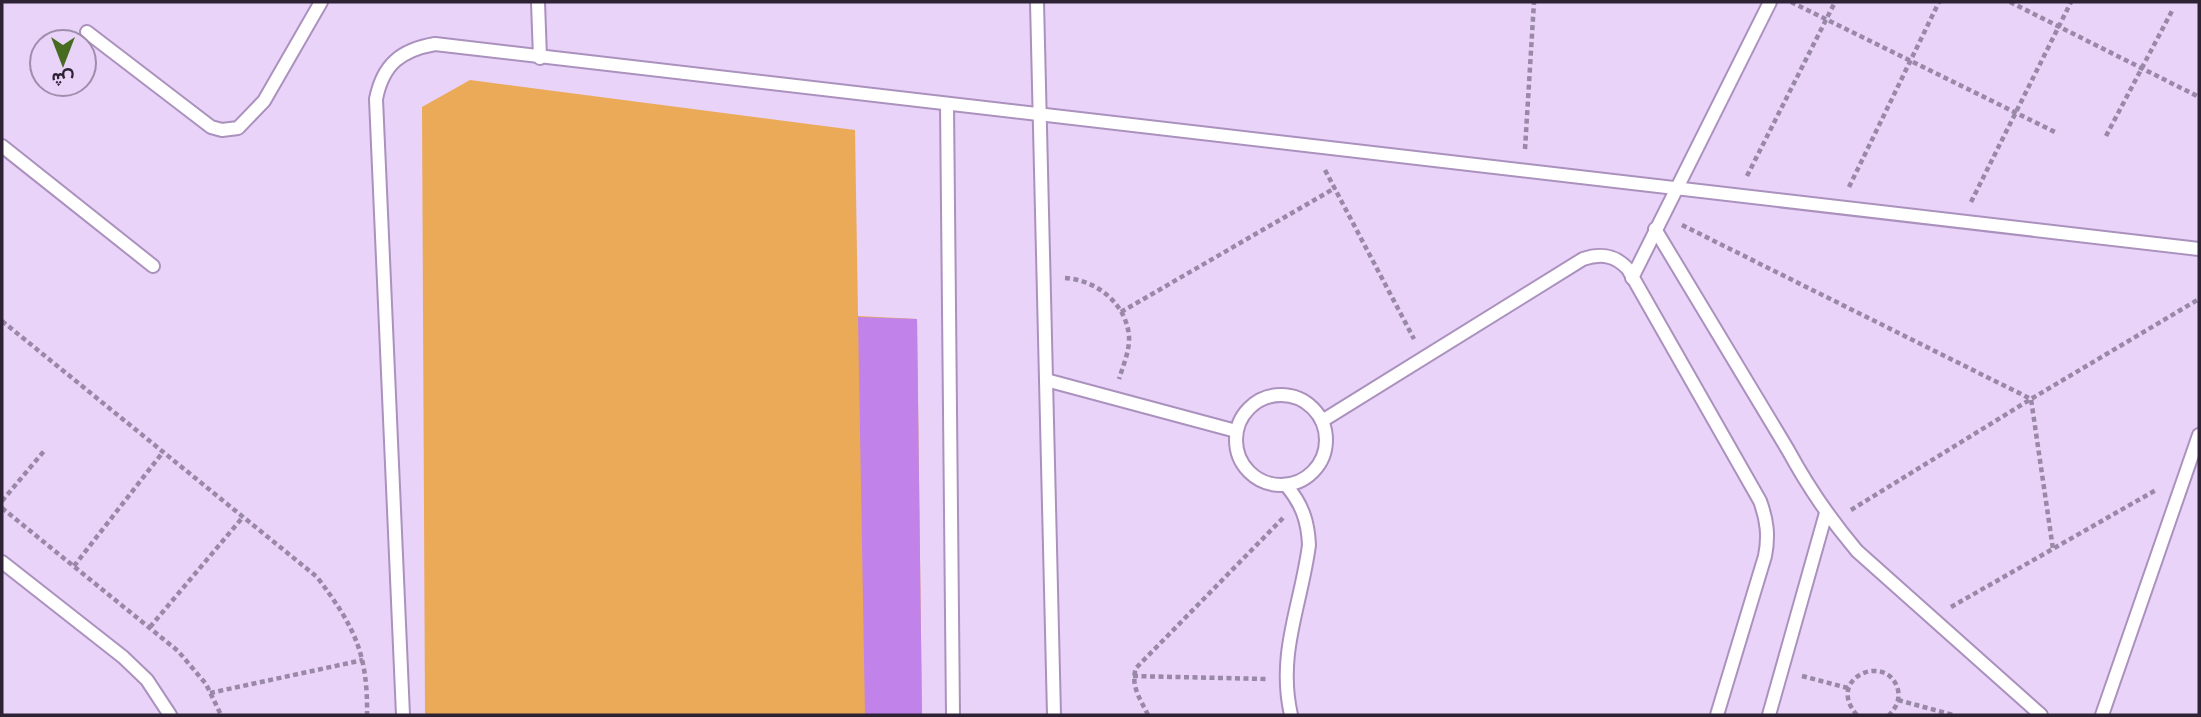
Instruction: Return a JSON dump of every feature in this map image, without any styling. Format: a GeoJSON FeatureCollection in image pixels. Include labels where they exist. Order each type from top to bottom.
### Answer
{"type":"FeatureCollection","features":[{"type":"Feature","properties":{"kind":"lane"},"geometry":{"type":"LineString","coordinates":[[98,40],[211,127],[222,130],[237,128],[264,101],[321,2]]}},
{"type":"Feature","properties":{"kind":"lane"},"geometry":{"type":"LineString","coordinates":[[538,2],[540,58]]}},
{"type":"Feature","properties":{"kind":"lane"},"geometry":{"type":"LineString","coordinates":[[1037,2],[1054,715]]}},
{"type":"Feature","properties":{"kind":"lane"},"geometry":{"type":"LineString","coordinates":[[1632,278],[1770,2]]}},
{"type":"Feature","properties":{"kind":"lane"},"geometry":{"type":"LineString","coordinates":[[403,715],[376,99],[384,74],[392,64],[405,53],[419,47],[436,44],[2199,249]]}},
{"type":"Feature","properties":{"kind":"lane"},"geometry":{"type":"LineString","coordinates":[[947,104],[953,715]]}},
{"type":"Feature","properties":{"kind":"lane"},"geometry":{"type":"LineString","coordinates":[[2,146],[153,266]]}},
{"type":"Feature","properties":{"kind":"lane"},"geometry":{"type":"LineString","coordinates":[[1655,229],[1805,482],[1829,517],[1857,551],[2041,715]]}},
{"type":"Feature","properties":{"kind":"lane"},"geometry":{"type":"LineString","coordinates":[[1322,421],[1583,260],[1604,255],[1614,258],[1628,269],[1760,501],[1767,527],[1765,556],[1717,715]]}},
{"type":"Feature","properties":{"kind":"lane"},"geometry":{"type":"LineString","coordinates":[[1046,380],[1236,431]]}},
{"type":"Feature","properties":{"kind":"lane"},"geometry":{"type":"LineString","coordinates":[[1275,395],[1303,400],[1314,409],[1322,421],[1326,441],[1321,462],[1312,473],[1300,481],[1286,485],[1266,482],[1248,471],[1240,459],[1236,431],[1241,418],[1250,407],[1262,399],[1275,395]]}},
{"type":"Feature","properties":{"kind":"lane"},"geometry":{"type":"LineString","coordinates":[[2102,715],[2199,435]]}},
{"type":"Feature","properties":{"kind":"lane"},"geometry":{"type":"LineString","coordinates":[[1286,485],[1299,502],[1308,528],[1309,545],[1289,640],[1285,680],[1291,715]]}},
{"type":"Feature","properties":{"kind":"lane"},"geometry":{"type":"LineString","coordinates":[[1769,715],[1829,517]]}},
{"type":"Feature","properties":{"kind":"lane"},"geometry":{"type":"LineString","coordinates":[[2,562],[123,657],[146,680],[170,715]]}},
{"type":"Feature","properties":{"kind":"path"},"geometry":{"type":"LineString","coordinates":[[1524,170],[1534,2]]}},
{"type":"Feature","properties":{"kind":"path"},"geometry":{"type":"LineString","coordinates":[[1790,2],[2057,133]]}},
{"type":"Feature","properties":{"kind":"path"},"geometry":{"type":"LineString","coordinates":[[1737,195],[1835,2]]}},
{"type":"Feature","properties":{"kind":"path"},"geometry":{"type":"LineString","coordinates":[[1839,207],[1939,2]]}},
{"type":"Feature","properties":{"kind":"path"},"geometry":{"type":"LineString","coordinates":[[2010,2],[2199,97]]}},
{"type":"Feature","properties":{"kind":"path"},"geometry":{"type":"LineString","coordinates":[[1961,221],[2071,2]]}},
{"type":"Feature","properties":{"kind":"path"},"geometry":{"type":"LineString","coordinates":[[2106,136],[2173,9]]}},
{"type":"Feature","properties":{"kind":"path"},"geometry":{"type":"LineString","coordinates":[[1313,146],[1424,358]]}},
{"type":"Feature","properties":{"kind":"path"},"geometry":{"type":"LineString","coordinates":[[1121,312],[1335,188]]}},
{"type":"Feature","properties":{"kind":"path"},"geometry":{"type":"LineString","coordinates":[[1664,216],[2031,399]]}},
{"type":"Feature","properties":{"kind":"path"},"geometry":{"type":"LineString","coordinates":[[1044,279],[1055,277],[1085,282],[1118,305],[1129,336],[1127,355],[1113,400]]}},
{"type":"Feature","properties":{"kind":"path"},"geometry":{"type":"LineString","coordinates":[[1829,517],[2199,299]]}},
{"type":"Feature","properties":{"kind":"path"},"geometry":{"type":"LineString","coordinates":[[2,321],[317,577],[348,620],[363,660],[367,685],[367,715]]}},
{"type":"Feature","properties":{"kind":"path"},"geometry":{"type":"LineString","coordinates":[[2031,399],[2053,549]]}},
{"type":"Feature","properties":{"kind":"path"},"geometry":{"type":"LineString","coordinates":[[2,501],[44,451]]}},
{"type":"Feature","properties":{"kind":"path"},"geometry":{"type":"LineString","coordinates":[[74,566],[163,452]]}},
{"type":"Feature","properties":{"kind":"path"},"geometry":{"type":"LineString","coordinates":[[1932,618],[2186,473]]}},
{"type":"Feature","properties":{"kind":"path"},"geometry":{"type":"LineString","coordinates":[[1149,715],[1135,688],[1133,676],[1140,662],[1299,502]]}},
{"type":"Feature","properties":{"kind":"path"},"geometry":{"type":"LineString","coordinates":[[2,508],[150,626],[189,662],[221,715]]}},
{"type":"Feature","properties":{"kind":"path"},"geometry":{"type":"LineString","coordinates":[[150,626],[243,517]]}},
{"type":"Feature","properties":{"kind":"path"},"geometry":{"type":"LineString","coordinates":[[210,693],[363,660]]}},
{"type":"Feature","properties":{"kind":"path"},"geometry":{"type":"LineString","coordinates":[[1781,671],[1848,688]]}},
{"type":"Feature","properties":{"kind":"path"},"geometry":{"type":"LineString","coordinates":[[1857,715],[1847,698],[1848,688],[1853,680],[1870,671],[1887,675],[1898,690],[1898,700],[1889,715]]}},
{"type":"Feature","properties":{"kind":"path"},"geometry":{"type":"LineString","coordinates":[[1133,676],[1285,680]]}},
{"type":"Feature","properties":{"kind":"path"},"geometry":{"type":"LineString","coordinates":[[1898,700],[1953,715]]}},
{"type":"Feature","properties":{"kind":"shaded area"},"geometry":{"type":"Polygon","coordinates":[[[470,80],[855,130],[858,316],[917,319],[922,715],[425,715],[422,107],[470,80]]]}},
{"type":"Feature","properties":{"kind":"building"},"geometry":{"type":"Polygon","coordinates":[[[858,317],[917,319],[922,715],[865,715],[858,317]]]}}]}
